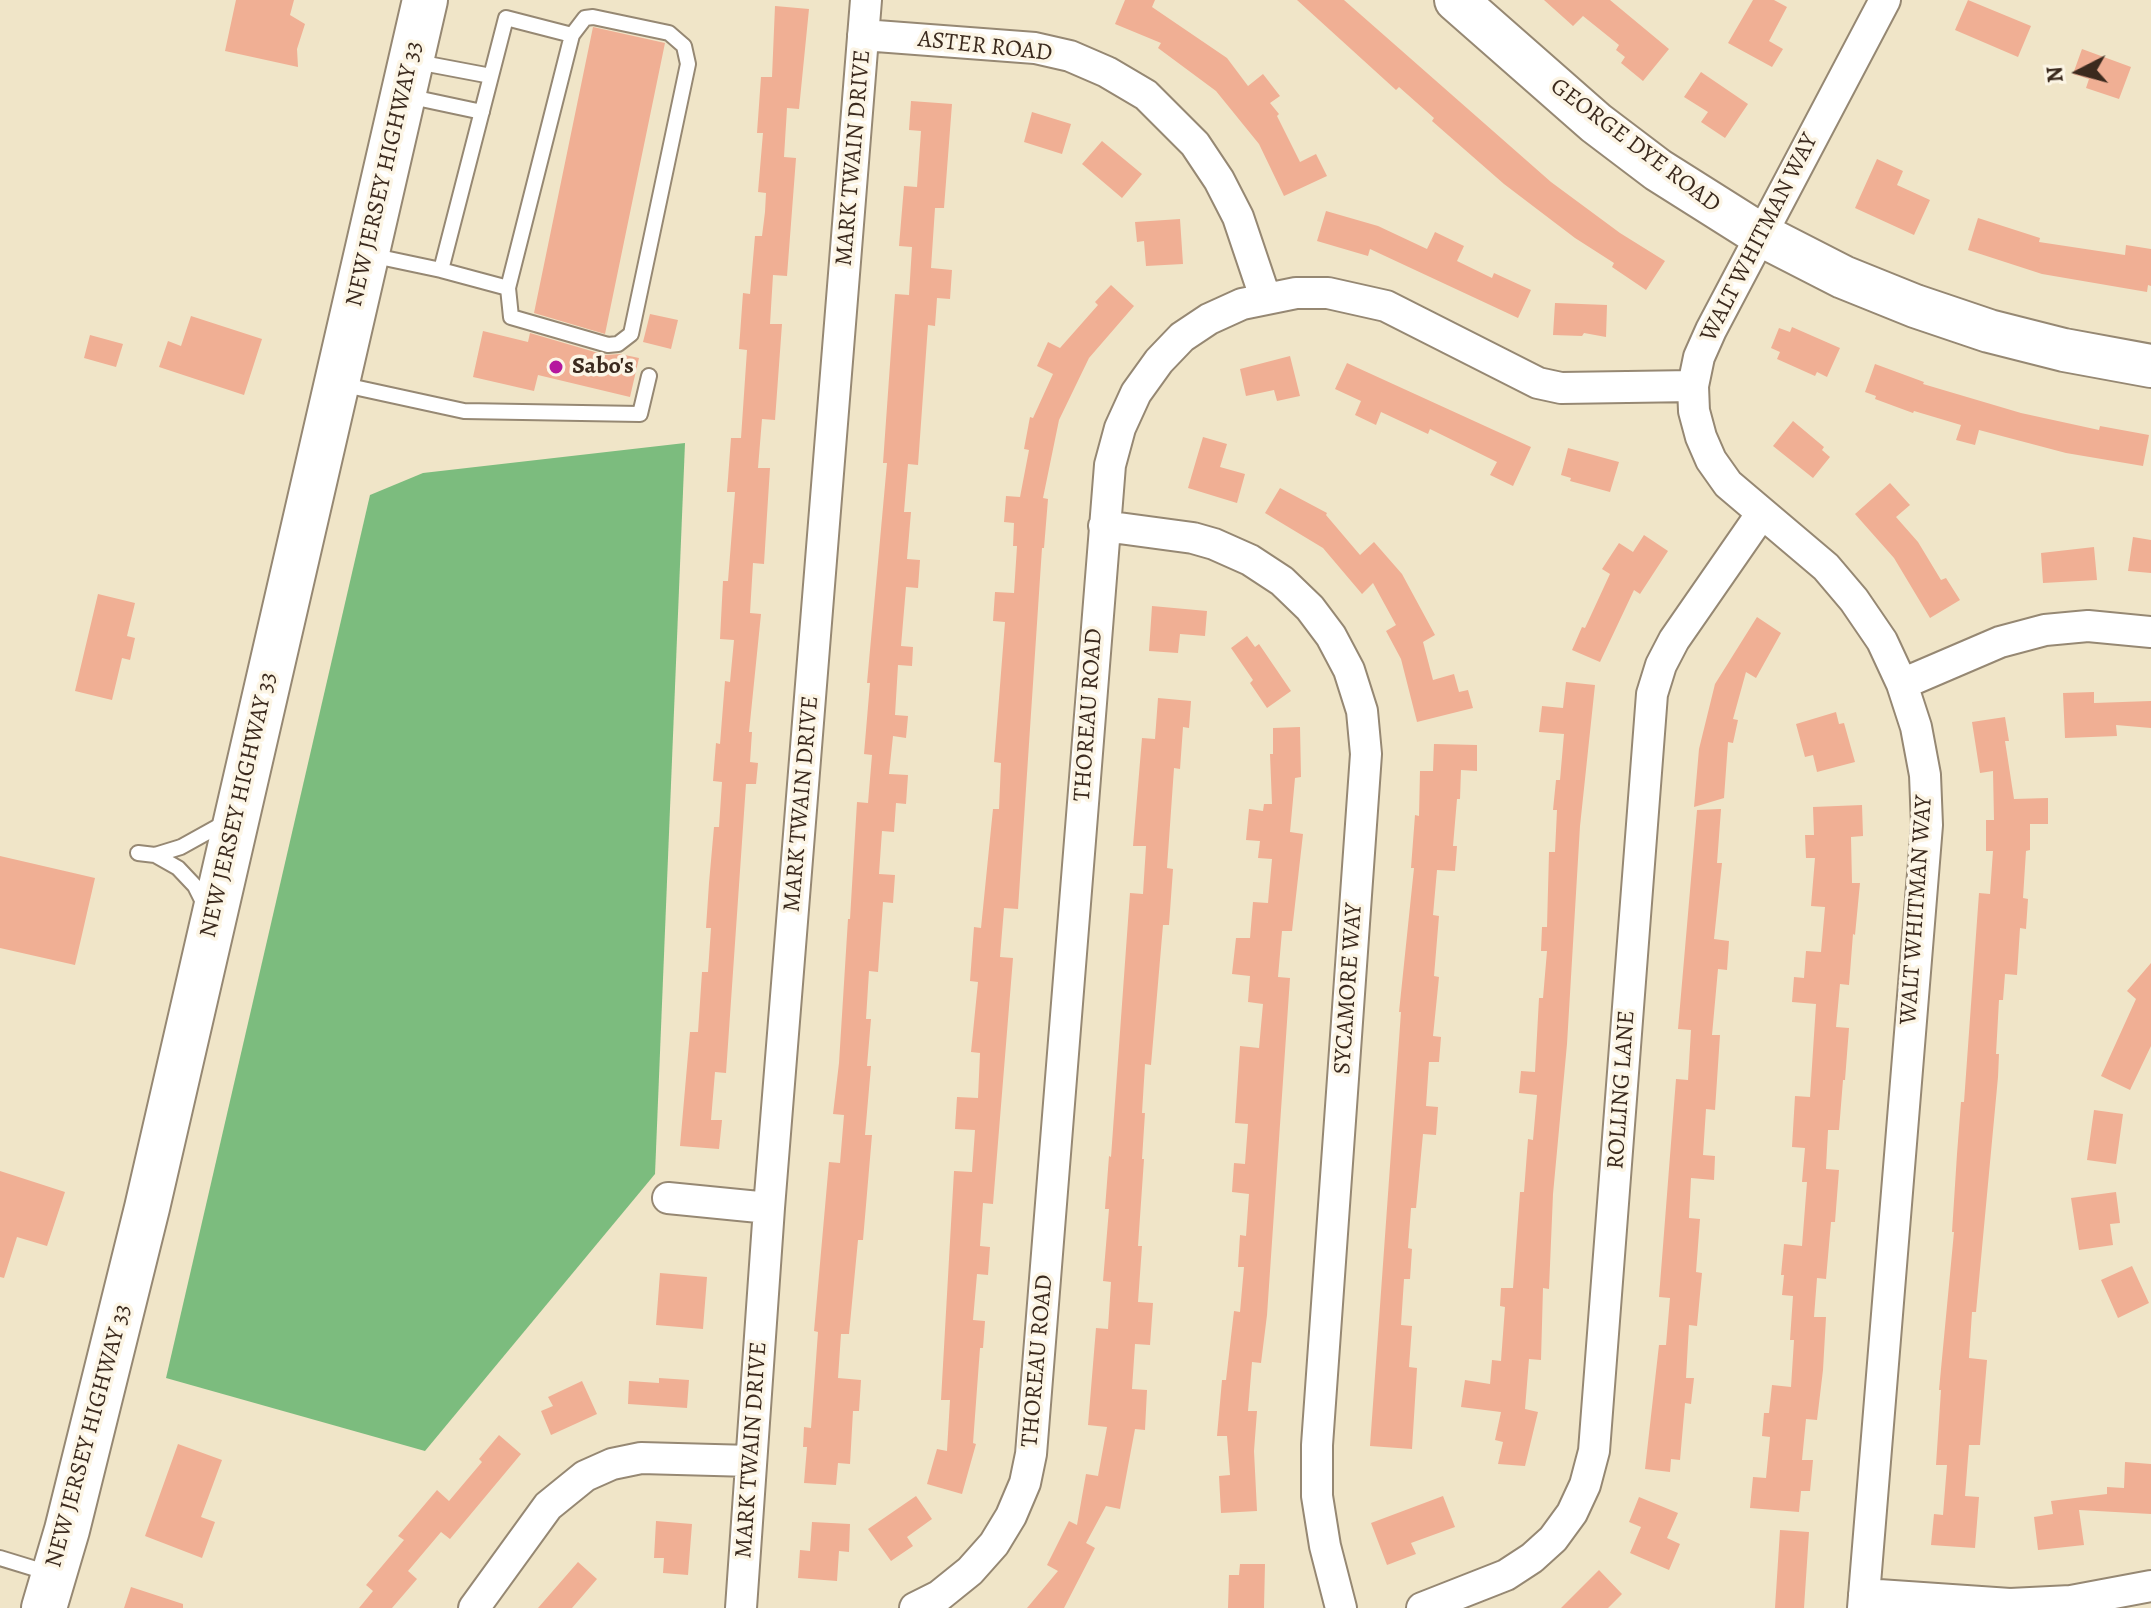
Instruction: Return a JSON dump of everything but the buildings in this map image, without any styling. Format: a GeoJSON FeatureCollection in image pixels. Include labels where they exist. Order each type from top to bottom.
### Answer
{"type":"FeatureCollection","features":[{"type":"Feature","properties":{"kind":"main road","name":"NEW JERSEY HIGHWAY 33"},"geometry":{"type":"LineString","coordinates":[[49,1591],[121,1315],[425,0]]}},
{"type":"Feature","properties":{"kind":"street","name":"MARK TWAIN DRIVE"},"geometry":{"type":"LineString","coordinates":[[741,1608],[769,1208],[866,0]]}},
{"type":"Feature","properties":{"kind":"street","name":"GEORGE DYE ROAD"},"geometry":{"type":"LineString","coordinates":[[1456,0],[1596,123],[1658,170],[1761,235],[1843,277],[1989,331],[2064,350],[2151,366]]}},
{"type":"Feature","properties":{"kind":"street","name":"WALT WHITMAN WAY"},"geometry":{"type":"LineString","coordinates":[[1864,1601],[1927,825],[1925,775],[1916,727],[1902,684],[1882,641],[1854,600],[1826,567],[1728,484],[1711,460],[1697,424],[1693,386],[1699,357],[1711,330],[1885,0]]}},
{"type":"Feature","properties":{"kind":"street","name":"ASTER ROAD"},"geometry":{"type":"LineString","coordinates":[[863,35],[1035,48],[1070,56],[1107,72],[1146,95],[1195,144],[1219,180],[1238,217],[1265,297]]}},
{"type":"Feature","properties":{"kind":"street","name":"THOREAU ROAD"},"geometry":{"type":"LineString","coordinates":[[915,1608],[939,1596],[970,1571],[994,1544],[1011,1516],[1031,1454],[1110,465],[1120,428],[1144,382],[1182,337],[1209,319],[1265,297],[1328,293],[1386,306],[1538,383],[1561,388],[1693,386]]}},
{"type":"Feature","properties":{"kind":"street","name":"ROLLING LANE"},"geometry":{"type":"LineString","coordinates":[[1422,1608],[1506,1575],[1532,1558],[1553,1539],[1572,1513],[1585,1485],[1594,1451],[1652,694],[1661,665],[1674,640],[1762,513]]}},
{"type":"Feature","properties":{"kind":"street","name":"SYCAMORE WAY"},"geometry":{"type":"LineString","coordinates":[[1104,526],[1193,538],[1214,544],[1250,560],[1282,581],[1310,608],[1331,636],[1349,670],[1362,711],[1366,754],[1317,1445],[1317,1496],[1325,1546],[1341,1608]]}},
{"type":"Feature","properties":{"kind":"street"},"geometry":{"type":"LineString","coordinates":[[1902,684],[2000,642],[2045,630],[2088,626],[2151,632]]}},
{"type":"Feature","properties":{"kind":"street"},"geometry":{"type":"LineString","coordinates":[[668,1198],[769,1208]]}},
{"type":"Feature","properties":{"kind":"street"},"geometry":{"type":"LineString","coordinates":[[474,1608],[548,1506],[585,1476],[612,1464],[641,1458],[751,1461]]}},
{"type":"Feature","properties":{"kind":"street"},"geometry":{"type":"LineString","coordinates":[[1864,1601],[2010,1604],[2071,1601],[2151,1586]]}},
{"type":"Feature","properties":{"kind":"lane"},"geometry":{"type":"LineString","coordinates":[[593,17],[669,33],[684,46],[688,64],[631,334],[618,344],[608,345],[511,317],[508,288],[572,35],[585,18],[593,17]]}},
{"type":"Feature","properties":{"kind":"lane"},"geometry":{"type":"LineString","coordinates":[[441,270],[506,18],[572,35]]}},
{"type":"Feature","properties":{"kind":"lane"},"geometry":{"type":"LineString","coordinates":[[407,78],[491,76]]}},
{"type":"Feature","properties":{"kind":"lane"},"geometry":{"type":"LineString","coordinates":[[407,78],[482,112]]}},
{"type":"Feature","properties":{"kind":"lane"},"geometry":{"type":"LineString","coordinates":[[366,254],[508,288]]}},
{"type":"Feature","properties":{"kind":"lane"},"geometry":{"type":"LineString","coordinates":[[336,383],[464,411],[640,414],[649,376]]}},
{"type":"Feature","properties":{"kind":"lane"},"geometry":{"type":"LineString","coordinates":[[155,855],[181,847],[236,816]]}},
{"type":"Feature","properties":{"kind":"lane"},"geometry":{"type":"LineString","coordinates":[[138,853],[155,855],[178,868],[195,886],[212,920]]}},
{"type":"Feature","properties":{"kind":"lane"},"geometry":{"type":"LineString","coordinates":[[0,1558],[49,1591]]}},
{"type":"Feature","properties":{"kind":"green space"},"geometry":{"type":"Polygon","coordinates":[[[685,443],[655,1174],[425,1451],[166,1378],[370,495],[423,473],[685,443]]]}},
{"type":"Feature","properties":{"kind":"place","name":"Sabo's"},"geometry":{"type":"Point","coordinates":[556,367]}}]}
